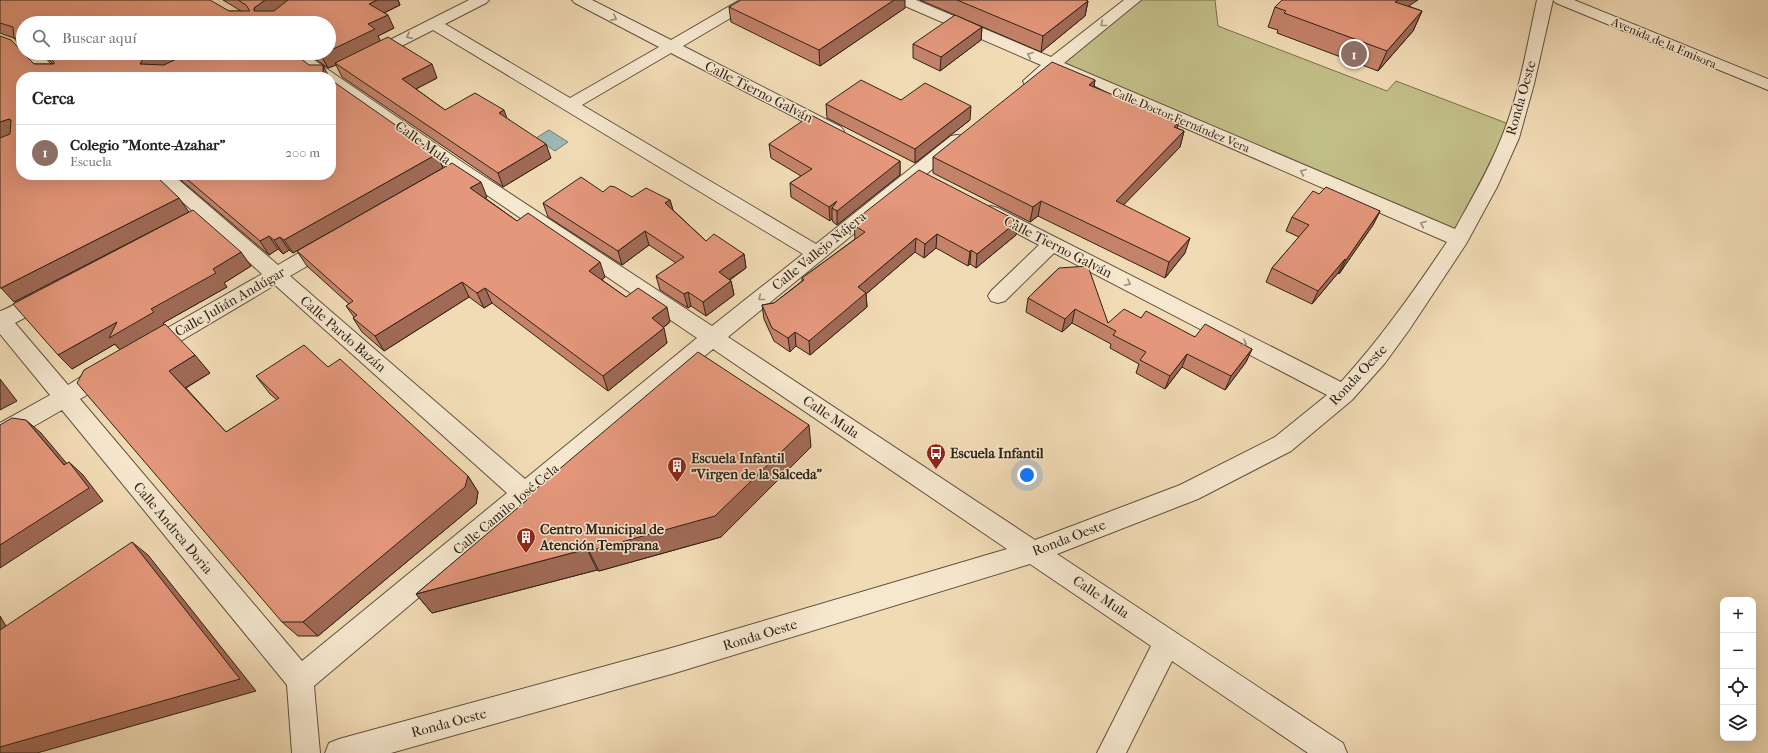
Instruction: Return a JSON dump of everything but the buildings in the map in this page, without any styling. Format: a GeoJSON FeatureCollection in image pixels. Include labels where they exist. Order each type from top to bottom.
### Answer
{"type":"FeatureCollection","features":[{"type":"Feature","properties":{"kind":"street"},"geometry":{"type":"LineString","coordinates":[[356,63],[481,0]]}},
{"type":"Feature","properties":{"kind":"street","name":"Calle Tierno Galván"},"geometry":{"type":"LineString","coordinates":[[580,0],[853,140]]}},
{"type":"Feature","properties":{"kind":"street"},"geometry":{"type":"LineString","coordinates":[[571,105],[751,0]]}},
{"type":"Feature","properties":{"kind":"street","name":"Calle Doctor Fernández Vera"},"geometry":{"type":"LineString","coordinates":[[903,0],[1459,239]]}},
{"type":"Feature","properties":{"kind":"street"},"geometry":{"type":"LineString","coordinates":[[1015,94],[1133,0]]}},
{"type":"Feature","properties":{"kind":"street","name":"Ronda Oeste"},"geometry":{"type":"LineString","coordinates":[[339,753],[675,660],[1033,552],[1189,492],[1283,444],[1344,394],[1377,357],[1402,324],[1459,239],[1488,187],[1510,138],[1526,84],[1546,0]]}},
{"type":"Feature","properties":{"kind":"street","name":"Avenida de la Emisora"},"geometry":{"type":"LineString","coordinates":[[1561,0],[1768,85]]}},
{"type":"Feature","properties":{"kind":"street"},"geometry":{"type":"LineString","coordinates":[[434,24],[816,253]]}},
{"type":"Feature","properties":{"kind":"street"},"geometry":{"type":"LineString","coordinates":[[38,60],[50,72]]}},
{"type":"Feature","properties":{"kind":"street","name":"Calle Mula"},"geometry":{"type":"LineString","coordinates":[[305,60],[325,72]]}},
{"type":"Feature","properties":{"kind":"street","name":"Calle Mula"},"geometry":{"type":"LineString","coordinates":[[336,79],[458,168],[1333,753]]}},
{"type":"Feature","properties":{"kind":"street","name":"Calle Vallejo Nájera"},"geometry":{"type":"LineString","coordinates":[[712,338],[816,253],[909,169],[972,128]]}},
{"type":"Feature","properties":{"kind":"street"},"geometry":{"type":"LineString","coordinates":[[438,180],[458,168]]}},
{"type":"Feature","properties":{"kind":"street"},"geometry":{"type":"LineString","coordinates":[[909,169],[936,184]]}},
{"type":"Feature","properties":{"kind":"street","name":"Calle Pardo Bazán"},"geometry":{"type":"LineString","coordinates":[[166,180],[198,217],[276,275],[524,493]]}},
{"type":"Feature","properties":{"kind":"street","name":"Calle Tierno Galván"},"geometry":{"type":"LineString","coordinates":[[977,205],[1344,394]]}},
{"type":"Feature","properties":{"kind":"street","name":"Calle Julián Andúgar"},"geometry":{"type":"LineString","coordinates":[[0,434],[65,398],[344,236]]}},
{"type":"Feature","properties":{"kind":"street"},"geometry":{"type":"LineString","coordinates":[[998,296],[1052,244]]}},
{"type":"Feature","properties":{"kind":"street"},"geometry":{"type":"LineString","coordinates":[[0,320],[64,287]]}},
{"type":"Feature","properties":{"kind":"street","name":"Calle Andrea Doria"},"geometry":{"type":"LineString","coordinates":[[0,320],[300,680]]}},
{"type":"Feature","properties":{"kind":"street","name":"Calle Camilo José Cela"},"geometry":{"type":"LineString","coordinates":[[300,680],[712,338]]}},
{"type":"Feature","properties":{"kind":"street"},"geometry":{"type":"LineString","coordinates":[[1111,753],[1168,642]]}},
{"type":"Feature","properties":{"kind":"street"},"geometry":{"type":"LineString","coordinates":[[300,680],[306,753]]}},
{"type":"Feature","properties":{"kind":"shaded area"},"geometry":{"type":"Polygon","coordinates":[[[1133,0],[1215,0],[1218,26],[1387,91],[1396,81],[1514,126],[1459,239],[1052,64],[1133,0]]]}},
{"type":"Feature","properties":{"kind":"water"},"geometry":{"type":"Polygon","coordinates":[[[549,130],[568,142],[555,151],[536,138],[549,130]]]}},
{"type":"Feature","properties":{"kind":"place","name":"Colegio \"Monte-Azahar\""},"geometry":{"type":"Point","coordinates":[1354,54]}},
{"type":"Feature","properties":{"kind":"place","name":"Escuela Infantil"},"geometry":{"type":"Point","coordinates":[936,470]}},
{"type":"Feature","properties":{"kind":"place","name":"Escuela Infantil \"Virgen de la Salceda\""},"geometry":{"type":"Point","coordinates":[677,483]}},
{"type":"Feature","properties":{"kind":"place","name":"Centro Municipal de Atención Temprana"},"geometry":{"type":"Point","coordinates":[526,554]}}]}
